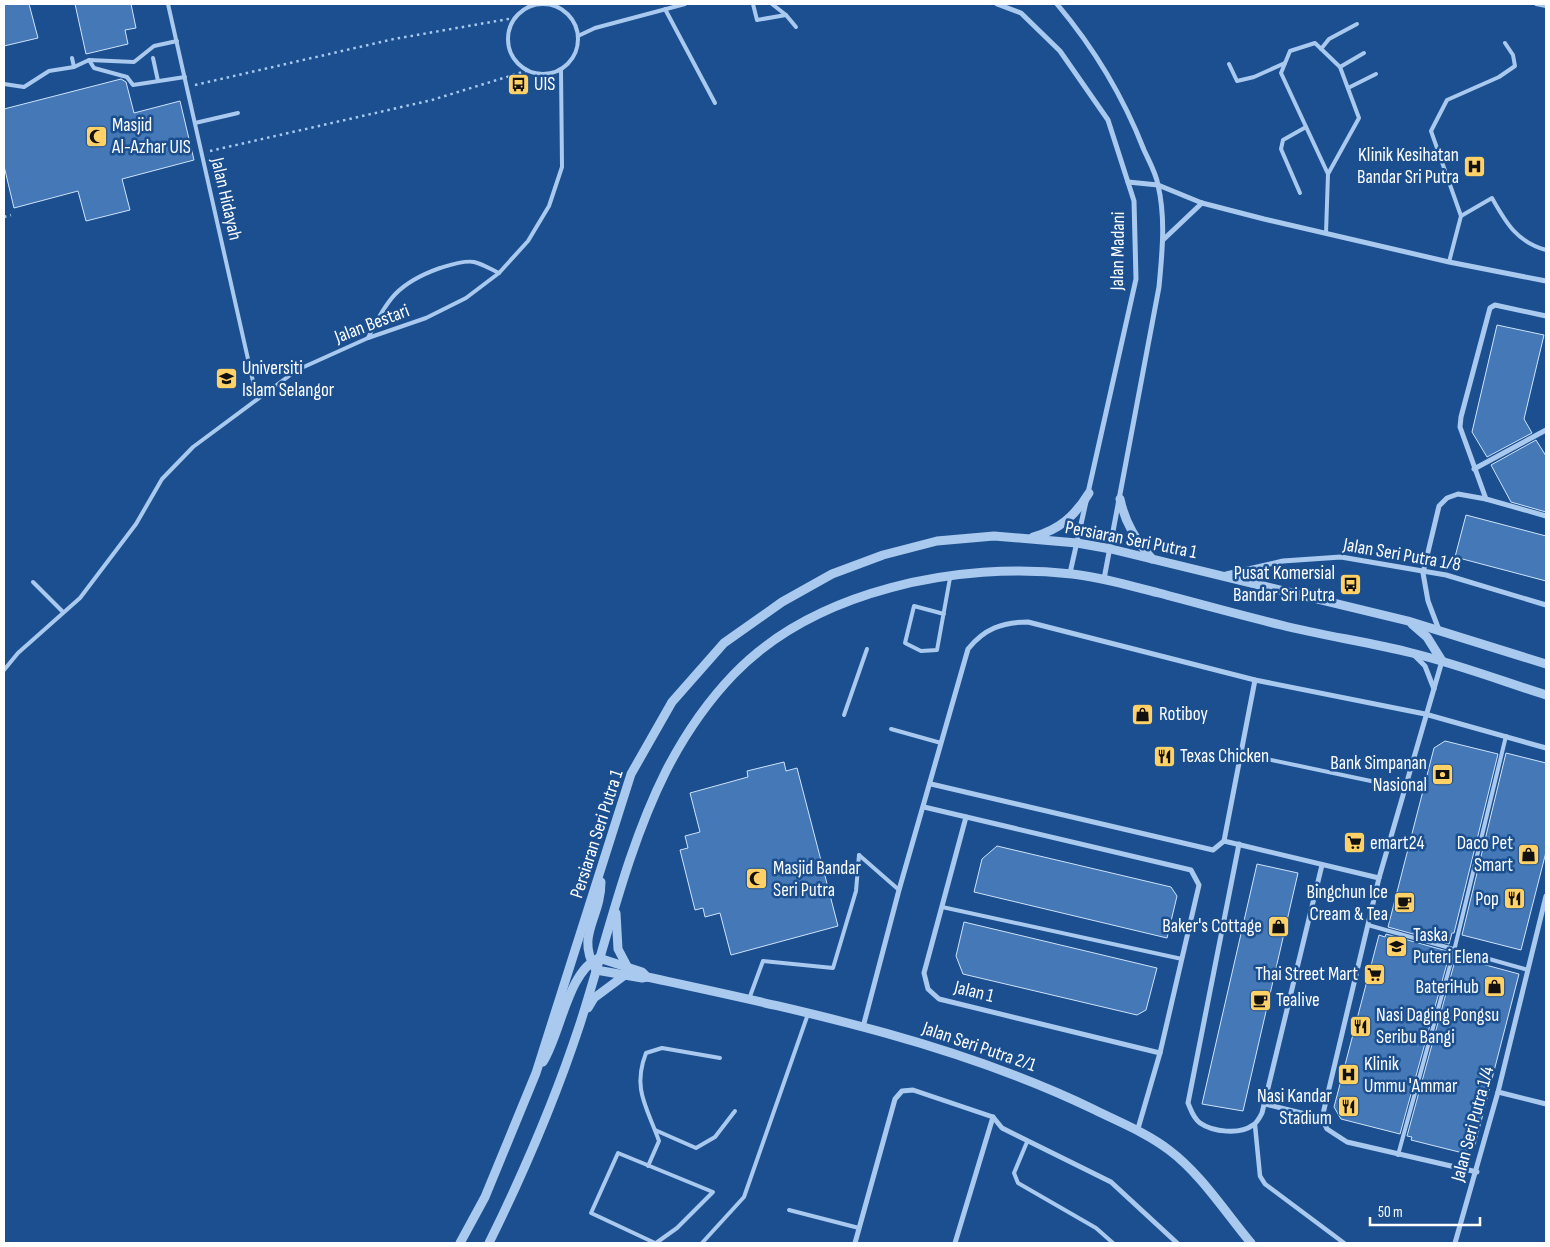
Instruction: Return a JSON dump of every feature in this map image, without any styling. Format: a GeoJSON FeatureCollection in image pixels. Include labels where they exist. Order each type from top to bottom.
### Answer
{"type":"FeatureCollection","features":[{"type":"Feature","properties":{"kind":"street","name":"Jalan Madani"},"geometry":{"type":"LineString","coordinates":[[997,4],[1021,13],[1060,51],[1108,120],[1134,201],[1136,279],[1070,573]]}},
{"type":"Feature","properties":{"kind":"street"},"geometry":{"type":"LineString","coordinates":[[1057,4],[1076,27],[1116,87],[1130,113],[1158,185],[1164,239],[1159,287],[1104,579]]}},
{"type":"Feature","properties":{"kind":"street"},"geometry":{"type":"LineString","coordinates":[[1128,182],[1158,185],[1202,203],[1449,262],[1546,281]]}},
{"type":"Feature","properties":{"kind":"street"},"geometry":{"type":"LineString","coordinates":[[1164,239],[1202,203]]}},
{"type":"Feature","properties":{"kind":"street"},"geometry":{"type":"LineString","coordinates":[[1486,499],[1460,427],[1490,308],[1495,305],[1546,316]]}},
{"type":"Feature","properties":{"kind":"street"},"geometry":{"type":"LineString","coordinates":[[1474,470],[1546,430]]}},
{"type":"Feature","properties":{"kind":"street"},"geometry":{"type":"LineString","coordinates":[[1028,539],[1043,535],[1068,520],[1078,510],[1089,493]]}},
{"type":"Feature","properties":{"kind":"street"},"geometry":{"type":"LineString","coordinates":[[1439,630],[1428,602],[1423,573],[1439,506],[1447,498],[1458,494],[1486,499],[1546,516]]}},
{"type":"Feature","properties":{"kind":"street"},"geometry":{"type":"LineString","coordinates":[[1120,499],[1123,516],[1130,531],[1152,559]]}},
{"type":"Feature","properties":{"kind":"street","name":"Persiaran Seri Putra 1"},"geometry":{"type":"LineString","coordinates":[[460,1243],[485,1197],[536,1073],[631,774],[672,702],[724,643],[799,592],[832,574],[883,555],[937,541],[994,536],[1077,543],[1111,549],[1408,621],[1546,664]]}},
{"type":"Feature","properties":{"kind":"street","name":"Jalan Seri Putra 1/8"},"geometry":{"type":"LineString","coordinates":[[1220,576],[1283,561],[1341,557],[1423,573],[1446,575],[1546,605]]}},
{"type":"Feature","properties":{"kind":"street","name":"Persiaran Seri Putra 1"},"geometry":{"type":"LineString","coordinates":[[489,1243],[544,1125],[580,1024],[595,963],[639,835],[666,772],[697,719],[735,673],[778,638],[822,613],[866,595],[920,579],[951,574],[996,571],[1070,573],[1104,579],[1286,626],[1411,652],[1546,695]]}},
{"type":"Feature","properties":{"kind":"street"},"geometry":{"type":"LineString","coordinates":[[1408,621],[1427,637],[1442,661],[1425,714],[1379,878],[1322,1118],[1327,1129],[1336,1137],[1347,1142],[1477,1172]]}},
{"type":"Feature","properties":{"kind":"street"},"geometry":{"type":"LineString","coordinates":[[863,1028],[899,890],[931,784],[968,649],[978,637],[993,627],[1011,622],[1028,622],[1255,680],[1425,714],[1546,748]]}},
{"type":"Feature","properties":{"kind":"street"},"geometry":{"type":"LineString","coordinates":[[1411,652],[1425,666],[1434,689]]}},
{"type":"Feature","properties":{"kind":"street"},"geometry":{"type":"LineString","coordinates":[[931,784],[1212,850],[1224,841],[1243,754],[1255,680]]}},
{"type":"Feature","properties":{"kind":"street"},"geometry":{"type":"LineString","coordinates":[[924,807],[1191,870],[1199,885],[1160,1053],[1137,1132]]}},
{"type":"Feature","properties":{"kind":"street","name":"Jalan 1"},"geometry":{"type":"LineString","coordinates":[[966,817],[924,973],[928,989],[939,999],[1160,1053]]}},
{"type":"Feature","properties":{"kind":"street"},"geometry":{"type":"LineString","coordinates":[[1224,841],[1379,878]]}},
{"type":"Feature","properties":{"kind":"street"},"geometry":{"type":"LineString","coordinates":[[1239,844],[1188,1103],[1192,1114],[1201,1124],[1230,1132],[1243,1131],[1255,1124]]}},
{"type":"Feature","properties":{"kind":"street"},"geometry":{"type":"LineString","coordinates":[[1322,865],[1265,1104],[1255,1124],[1260,1176],[1266,1184],[1344,1243]]}},
{"type":"Feature","properties":{"kind":"street"},"geometry":{"type":"LineString","coordinates":[[536,1073],[552,1047],[577,979],[595,963],[586,951],[586,940],[601,894],[600,874]]}},
{"type":"Feature","properties":{"kind":"street","name":"Jalan Seri Putra 1/4"},"geometry":{"type":"LineString","coordinates":[[1455,1243],[1477,1172],[1498,1092],[1546,896]]}},
{"type":"Feature","properties":{"kind":"street"},"geometry":{"type":"LineString","coordinates":[[580,1024],[594,998],[626,972],[618,949],[616,902]]}},
{"type":"Feature","properties":{"kind":"street","name":"Jalan Seri Putra 2/1"},"geometry":{"type":"LineString","coordinates":[[595,963],[642,978],[647,977],[749,999],[863,1028],[1002,1070],[1056,1091],[1168,1149],[1188,1168],[1251,1243]]}},
{"type":"Feature","properties":{"kind":"street"},"geometry":{"type":"LineString","coordinates":[[855,1243],[895,1099],[902,1091],[913,1090],[993,1117],[1002,1128],[1027,1142],[1111,1182],[1177,1243]]}},
{"type":"Feature","properties":{"kind":"street"},"geometry":{"type":"LineString","coordinates":[[1498,1092],[1546,1104]]}},
{"type":"Feature","properties":{"kind":"street"},"geometry":{"type":"LineString","coordinates":[[1265,1104],[1322,1118]]}},
{"type":"Feature","properties":{"kind":"street"},"geometry":{"type":"LineString","coordinates":[[956,1243],[993,1117]]}},
{"type":"Feature","properties":{"kind":"lane","name":"Jalan Hidayah"},"geometry":{"type":"LineString","coordinates":[[168,4],[257,399]]}},
{"type":"Feature","properties":{"kind":"lane"},"geometry":{"type":"LineString","coordinates":[[534,4],[558,7],[568,14],[575,24],[578,36],[575,55],[561,70],[550,74],[538,75],[526,71],[516,64],[507,42],[508,29],[514,18],[534,4]]}},
{"type":"Feature","properties":{"kind":"lane"},"geometry":{"type":"LineString","coordinates":[[578,36],[596,28],[685,4]]}},
{"type":"Feature","properties":{"kind":"lane"},"geometry":{"type":"LineString","coordinates":[[753,4],[757,20],[786,15]]}},
{"type":"Feature","properties":{"kind":"lane"},"geometry":{"type":"LineString","coordinates":[[772,4],[786,15],[796,27]]}},
{"type":"Feature","properties":{"kind":"lane"},"geometry":{"type":"LineString","coordinates":[[1536,4],[1546,6]]}},
{"type":"Feature","properties":{"kind":"lane"},"geometry":{"type":"LineString","coordinates":[[665,9],[715,103]]}},
{"type":"Feature","properties":{"kind":"lane"},"geometry":{"type":"LineString","coordinates":[[1321,49],[1330,39],[1357,24]]}},
{"type":"Feature","properties":{"kind":"lane"},"geometry":{"type":"LineString","coordinates":[[4,84],[24,87],[49,71],[74,67],[89,60],[134,62],[154,46],[177,41]]}},
{"type":"Feature","properties":{"kind":"lane"},"geometry":{"type":"LineString","coordinates":[[1326,233],[1328,174],[1282,74],[1290,51],[1315,43],[1340,67],[1359,118],[1328,174]]}},
{"type":"Feature","properties":{"kind":"lane"},"geometry":{"type":"LineString","coordinates":[[1449,262],[1461,216],[1431,131],[1448,100],[1499,77],[1515,66],[1513,55],[1504,43]]}},
{"type":"Feature","properties":{"kind":"lane"},"geometry":{"type":"LineString","coordinates":[[1340,67],[1364,52]]}},
{"type":"Feature","properties":{"kind":"lane"},"geometry":{"type":"LineString","coordinates":[[72,58],[74,67]]}},
{"type":"Feature","properties":{"kind":"lane"},"geometry":{"type":"LineString","coordinates":[[153,58],[158,81]]}},
{"type":"Feature","properties":{"kind":"lane"},"geometry":{"type":"LineString","coordinates":[[89,60],[94,68],[126,77],[133,85],[185,77]]}},
{"type":"Feature","properties":{"kind":"lane"},"geometry":{"type":"LineString","coordinates":[[1229,64],[1237,81],[1254,77],[1286,62]]}},
{"type":"Feature","properties":{"kind":"lane","name":"Jalan Bestari"},"geometry":{"type":"LineString","coordinates":[[4,670],[18,653],[80,598],[136,524],[162,479],[192,447],[297,370],[368,338],[426,318],[466,298],[500,273],[528,241],[550,206],[562,167],[561,70]]}},
{"type":"Feature","properties":{"kind":"lane"},"geometry":{"type":"LineString","coordinates":[[1348,88],[1376,74]]}},
{"type":"Feature","properties":{"kind":"lane"},"geometry":{"type":"LineString","coordinates":[[195,123],[238,112]]}},
{"type":"Feature","properties":{"kind":"lane"},"geometry":{"type":"LineString","coordinates":[[1300,193],[1280,149],[1283,140],[1306,127]]}},
{"type":"Feature","properties":{"kind":"lane"},"geometry":{"type":"LineString","coordinates":[[1461,216],[1492,198],[1512,231],[1523,241],[1546,250]]}},
{"type":"Feature","properties":{"kind":"lane"},"geometry":{"type":"LineString","coordinates":[[368,338],[382,308],[396,291],[419,275],[450,265],[474,262],[500,273]]}},
{"type":"Feature","properties":{"kind":"lane"},"geometry":{"type":"LineString","coordinates":[[944,614],[914,606],[905,643],[921,651],[937,650],[944,614],[951,574]]}},
{"type":"Feature","properties":{"kind":"lane"},"geometry":{"type":"LineString","coordinates":[[33,582],[63,612]]}},
{"type":"Feature","properties":{"kind":"lane"},"geometry":{"type":"LineString","coordinates":[[844,715],[866,649]]}},
{"type":"Feature","properties":{"kind":"lane"},"geometry":{"type":"LineString","coordinates":[[890,729],[941,744]]}},
{"type":"Feature","properties":{"kind":"lane"},"geometry":{"type":"LineString","coordinates":[[1398,1155],[1454,951],[1506,736]]}},
{"type":"Feature","properties":{"kind":"lane"},"geometry":{"type":"LineString","coordinates":[[1243,754],[1404,788]]}},
{"type":"Feature","properties":{"kind":"lane"},"geometry":{"type":"LineString","coordinates":[[749,999],[763,961],[833,968],[856,891],[859,855],[899,890]]}},
{"type":"Feature","properties":{"kind":"lane"},"geometry":{"type":"LineString","coordinates":[[942,907],[1182,959]]}},
{"type":"Feature","properties":{"kind":"lane"},"geometry":{"type":"LineString","coordinates":[[1368,926],[1528,970]]}},
{"type":"Feature","properties":{"kind":"lane"},"geometry":{"type":"LineString","coordinates":[[702,1243],[744,1197],[808,1014]]}},
{"type":"Feature","properties":{"kind":"lane"},"geometry":{"type":"LineString","coordinates":[[648,1166],[659,1141],[641,1097],[639,1071],[646,1054],[662,1048],[720,1058]]}},
{"type":"Feature","properties":{"kind":"lane"},"geometry":{"type":"LineString","coordinates":[[655,1130],[696,1148],[715,1137],[735,1111]]}},
{"type":"Feature","properties":{"kind":"lane"},"geometry":{"type":"LineString","coordinates":[[1027,1142],[1014,1173],[1018,1183],[1096,1228],[1113,1243]]}},
{"type":"Feature","properties":{"kind":"lane"},"geometry":{"type":"LineString","coordinates":[[618,1153],[713,1192],[677,1228],[655,1243],[591,1212],[618,1153]]}},
{"type":"Feature","properties":{"kind":"lane"},"geometry":{"type":"LineString","coordinates":[[790,1210],[859,1228]]}},
{"type":"Feature","properties":{"kind":"path"},"geometry":{"type":"LineString","coordinates":[[187,86],[394,39],[514,18]]}},
{"type":"Feature","properties":{"kind":"path"},"geometry":{"type":"LineString","coordinates":[[202,153],[432,100],[526,71]]}},
{"type":"Feature","properties":{"kind":"path"},"geometry":{"type":"LineString","coordinates":[[4,217],[11,215]]}},
{"type":"Feature","properties":{"kind":"building"},"geometry":{"type":"Polygon","coordinates":[[[4,4],[29,4],[38,38],[4,46],[4,4]]]}},
{"type":"Feature","properties":{"kind":"building"},"geometry":{"type":"Polygon","coordinates":[[[75,4],[131,4],[136,28],[125,30],[128,44],[86,54],[75,4]]]}},
{"type":"Feature","properties":{"kind":"building","name":"Masjid Al-Azhar UIS"},"geometry":{"type":"Polygon","coordinates":[[[121,79],[126,82],[134,113],[180,101],[194,160],[122,179],[130,210],[86,221],[78,191],[14,208],[4,166],[4,109],[121,79]]]}},
{"type":"Feature","properties":{"kind":"building"},"geometry":{"type":"Polygon","coordinates":[[[1497,325],[1544,335],[1524,419],[1532,433],[1487,457],[1472,432],[1497,325]]]}},
{"type":"Feature","properties":{"kind":"building"},"geometry":{"type":"Polygon","coordinates":[[[1536,440],[1546,456],[1546,512],[1511,502],[1491,465],[1536,440]]]}},
{"type":"Feature","properties":{"kind":"building"},"geometry":{"type":"Polygon","coordinates":[[[1466,515],[1546,536],[1546,581],[1455,557],[1466,515]]]}},
{"type":"Feature","properties":{"kind":"building"},"geometry":{"type":"Polygon","coordinates":[[[1445,741],[1498,754],[1454,933],[1452,933],[1449,944],[1388,927],[1434,748],[1445,741]]]}},
{"type":"Feature","properties":{"kind":"building"},"geometry":{"type":"Polygon","coordinates":[[[1506,753],[1546,763],[1546,852],[1521,950],[1462,935],[1506,753]]]}},
{"type":"Feature","properties":{"kind":"building","name":"Masjid Bandar Seri Putra"},"geometry":{"type":"Polygon","coordinates":[[[784,762],[786,771],[797,768],[838,926],[731,955],[720,913],[705,917],[703,908],[695,910],[680,850],[688,848],[685,836],[700,832],[690,793],[748,777],[747,771],[784,762]]]}},
{"type":"Feature","properties":{"kind":"building"},"geometry":{"type":"Polygon","coordinates":[[[997,846],[1171,887],[1177,896],[1167,938],[974,892],[982,859],[997,846]]]}},
{"type":"Feature","properties":{"kind":"building"},"geometry":{"type":"Polygon","coordinates":[[[1257,864],[1298,873],[1243,1111],[1202,1104],[1257,864]]]}},
{"type":"Feature","properties":{"kind":"building"},"geometry":{"type":"Polygon","coordinates":[[[964,922],[1157,968],[1146,1010],[1137,1015],[963,974],[956,956],[964,922]]]}},
{"type":"Feature","properties":{"kind":"building"},"geometry":{"type":"Polygon","coordinates":[[[1386,934],[1447,951],[1446,955],[1449,956],[1400,1134],[1341,1119],[1334,1107],[1379,935],[1385,937],[1386,934]]]}},
{"type":"Feature","properties":{"kind":"building"},"geometry":{"type":"Polygon","coordinates":[[[1456,957],[1519,974],[1475,1145],[1463,1153],[1411,1140],[1412,1137],[1407,1136],[1456,957]]]}},
{"type":"Feature","properties":{"kind":"place","name":"UIS"},"geometry":{"type":"Point","coordinates":[518,84]}},
{"type":"Feature","properties":{"kind":"place","name":"Masjid Al-Azhar UIS"},"geometry":{"type":"Point","coordinates":[96,136]}},
{"type":"Feature","properties":{"kind":"place","name":"Klinik Kesihatan Bandar Sri Putra"},"geometry":{"type":"Point","coordinates":[1475,166]}},
{"type":"Feature","properties":{"kind":"place","name":"Universiti Islam Selangor"},"geometry":{"type":"Point","coordinates":[226,379]}},
{"type":"Feature","properties":{"kind":"place","name":"Pusat Komersial Bandar Sri Putra"},"geometry":{"type":"Point","coordinates":[1351,584]}},
{"type":"Feature","properties":{"kind":"place","name":"Rotiboy"},"geometry":{"type":"Point","coordinates":[1143,714]}},
{"type":"Feature","properties":{"kind":"place","name":"Texas Chicken"},"geometry":{"type":"Point","coordinates":[1164,756]}},
{"type":"Feature","properties":{"kind":"place","name":"Bank Simpanan Nasional"},"geometry":{"type":"Point","coordinates":[1443,774]}},
{"type":"Feature","properties":{"kind":"place","name":"emart24"},"geometry":{"type":"Point","coordinates":[1354,843]}},
{"type":"Feature","properties":{"kind":"place","name":"Daco Pet Smart"},"geometry":{"type":"Point","coordinates":[1529,854]}},
{"type":"Feature","properties":{"kind":"place","name":"Masjid Bandar Seri Putra"},"geometry":{"type":"Point","coordinates":[757,879]}},
{"type":"Feature","properties":{"kind":"place","name":"Pop"},"geometry":{"type":"Point","coordinates":[1515,899]}},
{"type":"Feature","properties":{"kind":"place","name":"Bingchun Ice Cream & Tea"},"geometry":{"type":"Point","coordinates":[1404,903]}},
{"type":"Feature","properties":{"kind":"place","name":"Baker's Cottage"},"geometry":{"type":"Point","coordinates":[1278,926]}},
{"type":"Feature","properties":{"kind":"place","name":"Taska Puteri Elena"},"geometry":{"type":"Point","coordinates":[1397,946]}},
{"type":"Feature","properties":{"kind":"place","name":"Thai Street Mart"},"geometry":{"type":"Point","coordinates":[1374,974]}},
{"type":"Feature","properties":{"kind":"place","name":"BateriHub"},"geometry":{"type":"Point","coordinates":[1495,987]}},
{"type":"Feature","properties":{"kind":"place","name":"Tealive"},"geometry":{"type":"Point","coordinates":[1260,1000]}},
{"type":"Feature","properties":{"kind":"place","name":"Nasi Daging Pongsu Seribu Bangi"},"geometry":{"type":"Point","coordinates":[1360,1026]}},
{"type":"Feature","properties":{"kind":"place","name":"Klinik Ummu 'Ammar"},"geometry":{"type":"Point","coordinates":[1348,1075]}},
{"type":"Feature","properties":{"kind":"place","name":"Nasi Kandar Stadium"},"geometry":{"type":"Point","coordinates":[1348,1107]}}]}
